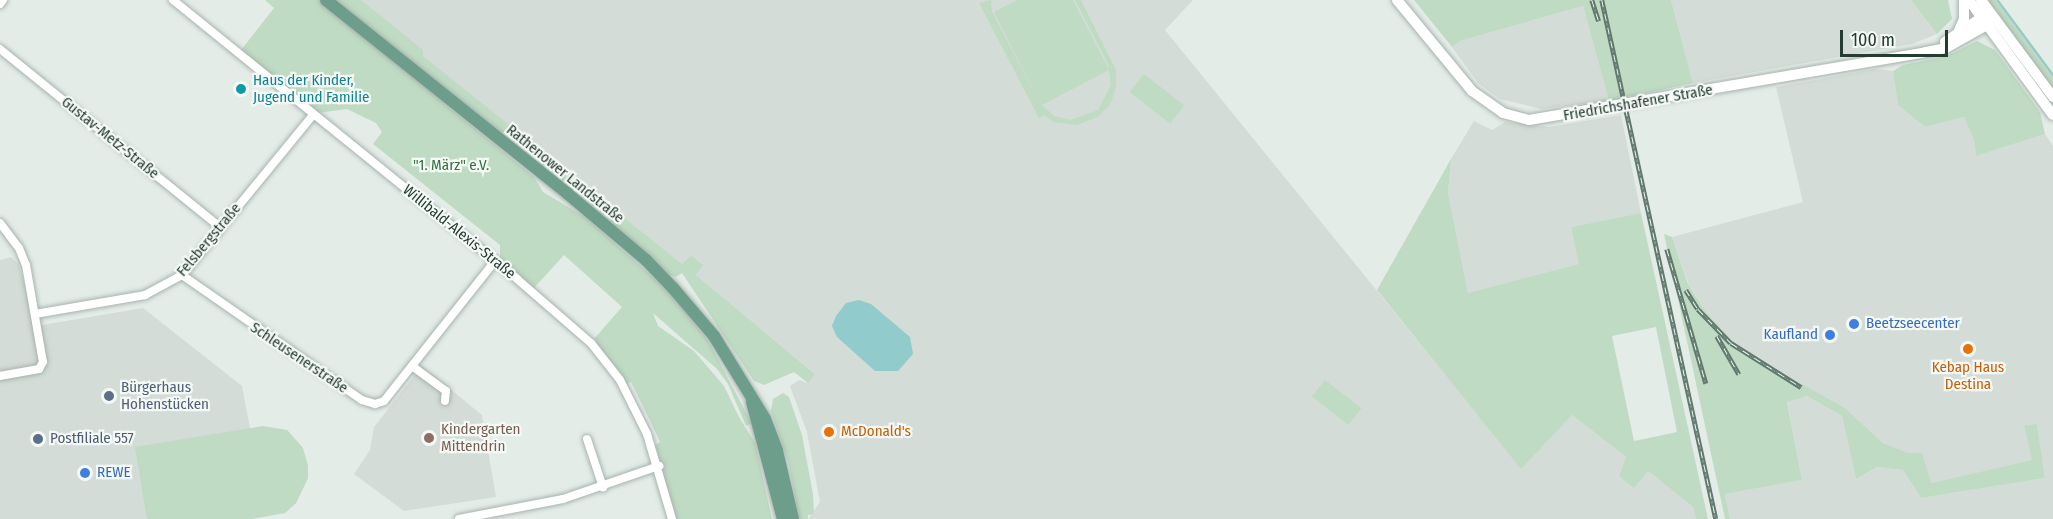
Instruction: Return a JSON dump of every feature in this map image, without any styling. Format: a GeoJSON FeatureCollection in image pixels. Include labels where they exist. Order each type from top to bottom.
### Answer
{"type":"FeatureCollection","features":[{"type":"Feature","properties":{"kind":"main road","name":"Rathenower Landstraße"},"geometry":{"type":"LineString","coordinates":[[326,0],[646,260],[714,336],[752,402],[761,412],[777,451],[792,519]]}},
{"type":"Feature","properties":{"kind":"main road","name":"Rathenower Landstraße"},"geometry":{"type":"LineString","coordinates":[[752,402],[783,519]]}},
{"type":"Feature","properties":{"kind":"street"},"geometry":{"type":"LineString","coordinates":[[0,4],[3,0]]}},
{"type":"Feature","properties":{"kind":"street","name":"Willibald-Alexis-Straße"},"geometry":{"type":"LineString","coordinates":[[173,0],[495,261],[575,328],[606,360],[630,398],[659,466],[672,519]]}},
{"type":"Feature","properties":{"kind":"street","name":"Friedrichshafener Straße"},"geometry":{"type":"LineString","coordinates":[[1397,0],[1472,91],[1503,113],[1529,120],[1946,48],[1989,19]]}},
{"type":"Feature","properties":{"kind":"street"},"geometry":{"type":"LineString","coordinates":[[1958,33],[1964,19],[1964,0]]}},
{"type":"Feature","properties":{"kind":"street"},"geometry":{"type":"LineString","coordinates":[[1969,0],[1989,19],[2053,97]]}},
{"type":"Feature","properties":{"kind":"street"},"geometry":{"type":"LineString","coordinates":[[1981,0],[1989,19],[2053,115]]}},
{"type":"Feature","properties":{"kind":"street","name":"Friedrichshafener Straße"},"geometry":{"type":"LineString","coordinates":[[1926,52],[1958,33],[1989,19]]}},
{"type":"Feature","properties":{"kind":"street","name":"Gustav-Metz-Straße"},"geometry":{"type":"LineString","coordinates":[[0,49],[221,228]]}},
{"type":"Feature","properties":{"kind":"street","name":"Felsbergstraße"},"geometry":{"type":"LineString","coordinates":[[35,314],[145,295],[182,276],[313,115]]}},
{"type":"Feature","properties":{"kind":"street"},"geometry":{"type":"LineString","coordinates":[[0,223],[19,248],[35,314],[43,362],[39,369],[0,376]]}},
{"type":"Feature","properties":{"kind":"street","name":"Schleusenerstraße"},"geometry":{"type":"LineString","coordinates":[[182,276],[233,315],[369,404],[384,401],[495,261]]}},
{"type":"Feature","properties":{"kind":"street"},"geometry":{"type":"LineString","coordinates":[[412,366],[446,391],[445,401]]}},
{"type":"Feature","properties":{"kind":"street"},"geometry":{"type":"LineString","coordinates":[[586,439],[603,487]]}},
{"type":"Feature","properties":{"kind":"street"},"geometry":{"type":"LineString","coordinates":[[459,519],[539,505],[603,487],[659,466]]}},
{"type":"Feature","properties":{"kind":"shaded area"},"geometry":{"type":"Polygon","coordinates":[[[361,0],[1193,0],[1165,30],[1521,468],[1572,415],[1626,457],[1619,476],[1648,471],[1693,507],[1696,519],[808,519],[820,502],[807,432],[790,386],[799,380],[807,383],[814,373],[696,275],[702,264],[691,255],[682,264],[422,56],[361,0]]]}},
{"type":"Feature","properties":{"kind":"shaded area"},"geometry":{"type":"Polygon","coordinates":[[[1671,0],[1911,0],[1937,34],[1912,44],[1693,83],[1671,0]]]}},
{"type":"Feature","properties":{"kind":"shaded area"},"geometry":{"type":"Polygon","coordinates":[[[1583,6],[1609,101],[1541,109],[1500,99],[1478,83],[1452,47],[1460,41],[1583,6]]]}},
{"type":"Feature","properties":{"kind":"shaded area"},"geometry":{"type":"Polygon","coordinates":[[[1875,69],[1893,71],[1898,105],[1925,127],[1964,117],[1974,140],[1976,156],[2045,134],[2053,146],[2053,519],[1730,519],[1725,494],[1802,480],[1787,401],[1807,396],[1842,416],[1856,479],[1877,467],[1903,470],[1921,498],[2045,478],[2037,424],[2024,427],[2033,460],[1931,483],[1909,453],[1883,443],[1845,408],[1740,349],[1706,312],[1689,285],[1672,237],[1803,202],[1776,87],[1875,69]]]}},
{"type":"Feature","properties":{"kind":"shaded area"},"geometry":{"type":"Polygon","coordinates":[[[1621,115],[1641,213],[1571,227],[1580,264],[1468,293],[1448,193],[1451,159],[1474,121],[1492,130],[1505,122],[1549,127],[1621,115]]]}},
{"type":"Feature","properties":{"kind":"shaded area"},"geometry":{"type":"Polygon","coordinates":[[[11,257],[19,265],[36,326],[143,308],[242,386],[250,428],[287,430],[303,448],[308,478],[296,503],[285,513],[251,519],[0,519],[0,260],[11,257]]]}},
{"type":"Feature","properties":{"kind":"shaded area","name":"Kindergarten Mittendrin"},"geometry":{"type":"Polygon","coordinates":[[[422,366],[482,415],[496,497],[404,511],[354,474],[370,450],[374,427],[422,366]]]}},
{"type":"Feature","properties":{"kind":"green space","name":"\"1. März\" e.V."},"geometry":{"type":"Polygon","coordinates":[[[265,0],[318,0],[534,177],[543,192],[585,217],[673,295],[709,342],[752,424],[746,426],[728,384],[717,369],[653,313],[658,326],[694,351],[724,386],[755,443],[772,519],[676,519],[655,445],[660,442],[656,433],[631,382],[626,384],[593,340],[622,307],[564,255],[534,288],[500,260],[500,245],[373,144],[382,132],[376,123],[347,109],[317,113],[241,50],[274,8],[265,0]]]}},
{"type":"Feature","properties":{"kind":"green space"},"geometry":{"type":"Polygon","coordinates":[[[335,0],[361,0],[423,50],[423,56],[682,264],[691,255],[703,265],[696,275],[815,374],[808,383],[794,372],[764,385],[754,381],[682,273],[676,277],[668,274],[648,253],[335,0]]]}},
{"type":"Feature","properties":{"kind":"green space"},"geometry":{"type":"Polygon","coordinates":[[[991,0],[992,12],[1041,105],[994,12],[1017,0],[1073,0],[1109,70],[1075,0],[1081,0],[1116,70],[1116,87],[1110,105],[1097,117],[1077,125],[1054,122],[1044,115],[1039,118],[979,3],[991,0]],[[1109,70],[1042,105],[1054,116],[1071,120],[1098,110],[1111,85],[1109,70]]]}},
{"type":"Feature","properties":{"kind":"green space"},"geometry":{"type":"Polygon","coordinates":[[[1414,0],[1671,0],[1693,83],[1609,101],[1583,6],[1460,41],[1452,47],[1414,0]]]}},
{"type":"Feature","properties":{"kind":"green space"},"geometry":{"type":"Polygon","coordinates":[[[1911,0],[1948,0],[1952,19],[1937,34],[1911,0]]]}},
{"type":"Feature","properties":{"kind":"green space"},"geometry":{"type":"Polygon","coordinates":[[[1985,0],[1999,0],[2053,73],[2053,92],[1985,0]]]}},
{"type":"Feature","properties":{"kind":"green space"},"geometry":{"type":"Polygon","coordinates":[[[1977,41],[1995,50],[2040,112],[2045,134],[1976,156],[1974,140],[1964,117],[1925,127],[1898,105],[1893,71],[1903,65],[1947,56],[1977,41]]]}},
{"type":"Feature","properties":{"kind":"green space"},"geometry":{"type":"Polygon","coordinates":[[[1144,74],[1184,105],[1170,124],[1130,92],[1144,74]]]}},
{"type":"Feature","properties":{"kind":"green space"},"geometry":{"type":"Polygon","coordinates":[[[1451,159],[1448,193],[1468,293],[1579,264],[1571,227],[1641,213],[1708,519],[1696,519],[1693,507],[1648,471],[1634,488],[1619,476],[1626,457],[1572,415],[1521,469],[1377,290],[1451,159]],[[1656,327],[1612,336],[1634,441],[1677,432],[1656,327]]]}},
{"type":"Feature","properties":{"kind":"green space"},"geometry":{"type":"Polygon","coordinates":[[[1664,234],[1672,237],[1688,284],[1706,312],[1740,349],[1845,408],[1883,443],[1909,453],[1922,453],[1931,483],[2032,460],[2024,426],[2037,424],[2045,478],[1921,498],[1903,470],[1877,467],[1856,479],[1842,416],[1807,396],[1787,402],[1802,480],[1725,494],[1730,519],[1725,519],[1664,234]]]}},
{"type":"Feature","properties":{"kind":"green space"},"geometry":{"type":"Polygon","coordinates":[[[1325,380],[1361,408],[1348,425],[1312,397],[1325,380]]]}},
{"type":"Feature","properties":{"kind":"green space"},"geometry":{"type":"Polygon","coordinates":[[[783,393],[789,397],[802,435],[813,494],[814,514],[808,515],[808,519],[799,519],[789,464],[771,411],[773,399],[783,393]]]}},
{"type":"Feature","properties":{"kind":"green space"},"geometry":{"type":"Polygon","coordinates":[[[263,426],[287,430],[303,448],[308,466],[308,478],[296,503],[285,513],[251,519],[147,519],[135,447],[263,426]]]}},
{"type":"Feature","properties":{"kind":"water"},"geometry":{"type":"Polygon","coordinates":[[[859,300],[871,304],[910,337],[913,354],[898,371],[875,371],[837,337],[832,326],[836,316],[846,303],[859,300]]]}},
{"type":"Feature","properties":{"kind":"waterway"},"geometry":{"type":"LineString","coordinates":[[1998,1],[2053,75]]}},
{"type":"Feature","properties":{"kind":"railway"},"geometry":{"type":"LineString","coordinates":[[1592,0],[1599,21]]}},
{"type":"Feature","properties":{"kind":"railway"},"geometry":{"type":"LineString","coordinates":[[1602,0],[1716,519]]}},
{"type":"Feature","properties":{"kind":"railway"},"geometry":{"type":"LineString","coordinates":[[1667,249],[1706,383]]}},
{"type":"Feature","properties":{"kind":"railway"},"geometry":{"type":"LineString","coordinates":[[1686,290],[1698,309],[1731,343],[1801,387]]}},
{"type":"Feature","properties":{"kind":"railway"},"geometry":{"type":"LineString","coordinates":[[1717,336],[1739,374]]}},
{"type":"Feature","properties":{"kind":"place","name":"Haus der Kinder, Jugend und Familie"},"geometry":{"type":"Point","coordinates":[241,89]}},
{"type":"Feature","properties":{"kind":"place","name":"Beetzseecenter"},"geometry":{"type":"Point","coordinates":[1854,324]}},
{"type":"Feature","properties":{"kind":"place","name":"Kaufland"},"geometry":{"type":"Point","coordinates":[1830,335]}},
{"type":"Feature","properties":{"kind":"place","name":"Kebap Haus Destina"},"geometry":{"type":"Point","coordinates":[1968,349]}},
{"type":"Feature","properties":{"kind":"place","name":"Bürgerhaus Hohenstücken"},"geometry":{"type":"Point","coordinates":[109,396]}},
{"type":"Feature","properties":{"kind":"place","name":"McDonald's"},"geometry":{"type":"Point","coordinates":[829,432]}},
{"type":"Feature","properties":{"kind":"place","name":"Kindergarten Mittendrin"},"geometry":{"type":"Point","coordinates":[429,438]}},
{"type":"Feature","properties":{"kind":"place","name":"Postfiliale 557"},"geometry":{"type":"Point","coordinates":[38,439]}},
{"type":"Feature","properties":{"kind":"place","name":"REWE"},"geometry":{"type":"Point","coordinates":[85,473]}}]}
